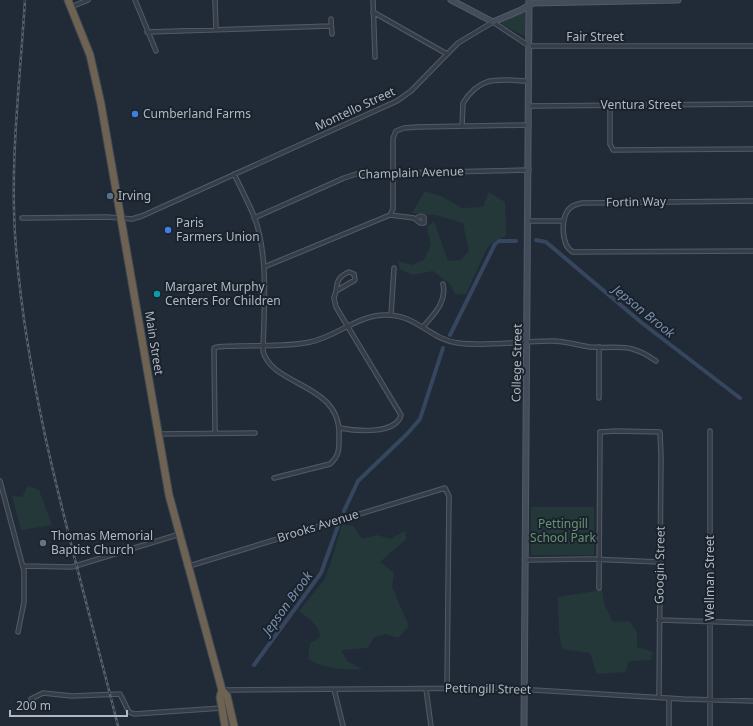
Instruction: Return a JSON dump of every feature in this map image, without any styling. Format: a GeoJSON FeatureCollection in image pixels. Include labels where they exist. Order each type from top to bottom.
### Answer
{"type":"FeatureCollection","features":[{"type":"Feature","properties":{"kind":"highway","name":"Main Street"},"geometry":{"type":"LineString","coordinates":[[69,3],[83,35],[92,64],[122,219],[169,495],[222,690],[227,696],[234,726]]}},
{"type":"Feature","properties":{"kind":"highway","name":"Main Street"},"geometry":{"type":"LineString","coordinates":[[222,690],[220,697],[224,726]]}},
{"type":"Feature","properties":{"kind":"street"},"geometry":{"type":"LineString","coordinates":[[69,3],[88,0]]}},
{"type":"Feature","properties":{"kind":"street"},"geometry":{"type":"LineString","coordinates":[[135,0],[156,51]]}},
{"type":"Feature","properties":{"kind":"street"},"geometry":{"type":"LineString","coordinates":[[215,0],[216,29]]}},
{"type":"Feature","properties":{"kind":"street"},"geometry":{"type":"LineString","coordinates":[[373,0],[375,57]]}},
{"type":"Feature","properties":{"kind":"street"},"geometry":{"type":"LineString","coordinates":[[450,0],[493,22],[529,46]]}},
{"type":"Feature","properties":{"kind":"street","name":"College Street"},"geometry":{"type":"LineString","coordinates":[[524,726],[530,81],[529,0]]}},
{"type":"Feature","properties":{"kind":"street","name":"Montello Street"},"geometry":{"type":"LineString","coordinates":[[22,218],[107,217],[132,219],[142,216],[397,101],[411,92],[447,54],[469,35],[533,3],[678,0]]}},
{"type":"Feature","properties":{"kind":"street"},"geometry":{"type":"LineString","coordinates":[[373,12],[447,54]]}},
{"type":"Feature","properties":{"kind":"street"},"geometry":{"type":"LineString","coordinates":[[331,19],[332,34]]}},
{"type":"Feature","properties":{"kind":"street"},"geometry":{"type":"LineString","coordinates":[[147,32],[331,26]]}},
{"type":"Feature","properties":{"kind":"street","name":"Fair Street"},"geometry":{"type":"LineString","coordinates":[[529,46],[753,46]]}},
{"type":"Feature","properties":{"kind":"street"},"geometry":{"type":"LineString","coordinates":[[462,126],[463,103],[482,83],[491,80],[530,81]]}},
{"type":"Feature","properties":{"kind":"street","name":"Ventura Street"},"geometry":{"type":"LineString","coordinates":[[529,106],[753,104]]}},
{"type":"Feature","properties":{"kind":"street"},"geometry":{"type":"LineString","coordinates":[[610,105],[610,144],[613,150],[753,149]]}},
{"type":"Feature","properties":{"kind":"street"},"geometry":{"type":"LineString","coordinates":[[390,215],[392,208],[393,138],[396,131],[404,128],[529,125]]}},
{"type":"Feature","properties":{"kind":"street","name":"Champlain Avenue"},"geometry":{"type":"LineString","coordinates":[[254,218],[351,175],[529,170]]}},
{"type":"Feature","properties":{"kind":"street"},"geometry":{"type":"LineString","coordinates":[[234,174],[254,218],[264,267],[264,355],[268,363],[322,398],[337,418],[340,428],[339,451],[330,464],[274,478]]}},
{"type":"Feature","properties":{"kind":"street","name":"Fortin Way"},"geometry":{"type":"LineString","coordinates":[[564,221],[566,214],[571,207],[582,203],[753,201]]}},
{"type":"Feature","properties":{"kind":"street"},"geometry":{"type":"LineString","coordinates":[[264,267],[390,215],[416,218],[421,224],[425,221],[423,216],[418,217]]}},
{"type":"Feature","properties":{"kind":"street"},"geometry":{"type":"LineString","coordinates":[[529,221],[564,221],[565,242],[568,250],[573,252],[753,251]]}},
{"type":"Feature","properties":{"kind":"street"},"geometry":{"type":"LineString","coordinates":[[391,315],[394,268]]}},
{"type":"Feature","properties":{"kind":"street"},"geometry":{"type":"LineString","coordinates":[[336,291],[355,280],[354,274],[349,272],[341,276],[337,283],[336,291],[335,304],[346,326],[401,412],[401,418],[396,422],[378,429],[357,431],[340,428]]}},
{"type":"Feature","properties":{"kind":"street"},"geometry":{"type":"LineString","coordinates":[[423,327],[440,307],[444,293],[443,284]]}},
{"type":"Feature","properties":{"kind":"street"},"geometry":{"type":"LineString","coordinates":[[215,433],[214,348],[315,341],[371,316],[391,315],[408,318],[437,336],[456,343],[528,343],[556,341],[599,347],[636,348],[656,361]]}},
{"type":"Feature","properties":{"kind":"street"},"geometry":{"type":"LineString","coordinates":[[599,347],[599,398]]}},
{"type":"Feature","properties":{"kind":"street","name":"Googin Street"},"geometry":{"type":"LineString","coordinates":[[598,560],[600,432],[616,430],[660,432],[659,698]]}},
{"type":"Feature","properties":{"kind":"street","name":"Wellman Street"},"geometry":{"type":"LineString","coordinates":[[710,431],[710,726]]}},
{"type":"Feature","properties":{"kind":"street"},"geometry":{"type":"LineString","coordinates":[[158,434],[255,433]]}},
{"type":"Feature","properties":{"kind":"street"},"geometry":{"type":"LineString","coordinates":[[0,481],[24,566],[24,602],[18,632]]}},
{"type":"Feature","properties":{"kind":"street","name":"Brooks Avenue"},"geometry":{"type":"LineString","coordinates":[[189,566],[437,489],[447,489],[447,688]]}},
{"type":"Feature","properties":{"kind":"street"},"geometry":{"type":"LineString","coordinates":[[24,566],[72,567],[180,534]]}},
{"type":"Feature","properties":{"kind":"street"},"geometry":{"type":"LineString","coordinates":[[526,560],[660,562]]}},
{"type":"Feature","properties":{"kind":"street"},"geometry":{"type":"LineString","coordinates":[[598,560],[599,588]]}},
{"type":"Feature","properties":{"kind":"street"},"geometry":{"type":"LineString","coordinates":[[659,620],[753,623]]}},
{"type":"Feature","properties":{"kind":"street","name":"Pettingill Street"},"geometry":{"type":"LineString","coordinates":[[222,690],[447,688],[524,689],[659,698],[753,701]]}},
{"type":"Feature","properties":{"kind":"street"},"geometry":{"type":"LineString","coordinates":[[334,689],[343,726]]}},
{"type":"Feature","properties":{"kind":"street"},"geometry":{"type":"LineString","coordinates":[[426,689],[431,726]]}},
{"type":"Feature","properties":{"kind":"street"},"geometry":{"type":"LineString","coordinates":[[31,699],[43,694],[72,696],[120,694],[130,712],[134,714],[229,708]]}},
{"type":"Feature","properties":{"kind":"street"},"geometry":{"type":"LineString","coordinates":[[669,698],[669,726]]}},
{"type":"Feature","properties":{"kind":"green space"},"geometry":{"type":"Polygon","coordinates":[[[525,12],[526,34],[524,36],[502,24],[503,21],[525,12]]]}},
{"type":"Feature","properties":{"kind":"green space"},"geometry":{"type":"Polygon","coordinates":[[[425,191],[443,197],[462,208],[483,207],[489,192],[505,202],[506,236],[496,240],[487,248],[466,294],[455,294],[450,284],[433,271],[412,275],[400,269],[398,261],[412,265],[424,260],[431,245],[427,227],[434,221],[448,261],[461,260],[469,251],[463,223],[436,215],[412,213],[425,191]]]}},
{"type":"Feature","properties":{"kind":"green space"},"geometry":{"type":"Polygon","coordinates":[[[28,486],[39,490],[52,525],[21,530],[12,496],[22,497],[28,486]]]}},
{"type":"Feature","properties":{"kind":"green space","name":"Pettingill School Park"},"geometry":{"type":"Polygon","coordinates":[[[531,507],[594,507],[594,555],[531,555],[531,507]]]}},
{"type":"Feature","properties":{"kind":"green space"},"geometry":{"type":"Polygon","coordinates":[[[342,524],[353,526],[362,539],[377,535],[390,539],[405,531],[406,539],[380,562],[394,573],[392,587],[409,626],[398,638],[386,634],[374,637],[368,648],[341,650],[348,662],[363,669],[349,670],[334,668],[321,665],[308,659],[310,643],[320,638],[318,629],[313,622],[299,611],[325,579],[342,524]]]}},
{"type":"Feature","properties":{"kind":"green space"},"geometry":{"type":"Polygon","coordinates":[[[602,590],[604,604],[613,622],[629,621],[637,632],[637,647],[653,652],[651,660],[629,661],[625,672],[597,674],[590,653],[562,649],[559,632],[558,597],[602,590]]]}},
{"type":"Feature","properties":{"kind":"waterway","name":"Jepson Brook"},"geometry":{"type":"LineString","coordinates":[[536,240],[546,242],[642,323],[740,398]]}},
{"type":"Feature","properties":{"kind":"waterway","name":"Jepson Brook"},"geometry":{"type":"LineString","coordinates":[[450,335],[495,244],[499,241],[516,241]]}},
{"type":"Feature","properties":{"kind":"waterway","name":"Jepson Brook"},"geometry":{"type":"LineString","coordinates":[[344,511],[358,481],[407,434],[420,419],[443,348]]}},
{"type":"Feature","properties":{"kind":"waterway","name":"Jepson Brook"},"geometry":{"type":"LineString","coordinates":[[254,665],[321,573],[338,526]]}},
{"type":"Feature","properties":{"kind":"railway"},"geometry":{"type":"LineString","coordinates":[[25,0],[14,155],[14,217],[23,309],[32,369],[57,489],[118,726]]}},
{"type":"Feature","properties":{"kind":"place","name":"Cumberland Farms"},"geometry":{"type":"Point","coordinates":[135,114]}},
{"type":"Feature","properties":{"kind":"place","name":"Irving"},"geometry":{"type":"Point","coordinates":[110,196]}},
{"type":"Feature","properties":{"kind":"place","name":"Paris Farmers Union"},"geometry":{"type":"Point","coordinates":[168,230]}},
{"type":"Feature","properties":{"kind":"place","name":"Margaret Murphy Centers For Children"},"geometry":{"type":"Point","coordinates":[157,294]}},
{"type":"Feature","properties":{"kind":"place","name":"Thomas Memorial Baptist Church"},"geometry":{"type":"Point","coordinates":[43,543]}}]}
